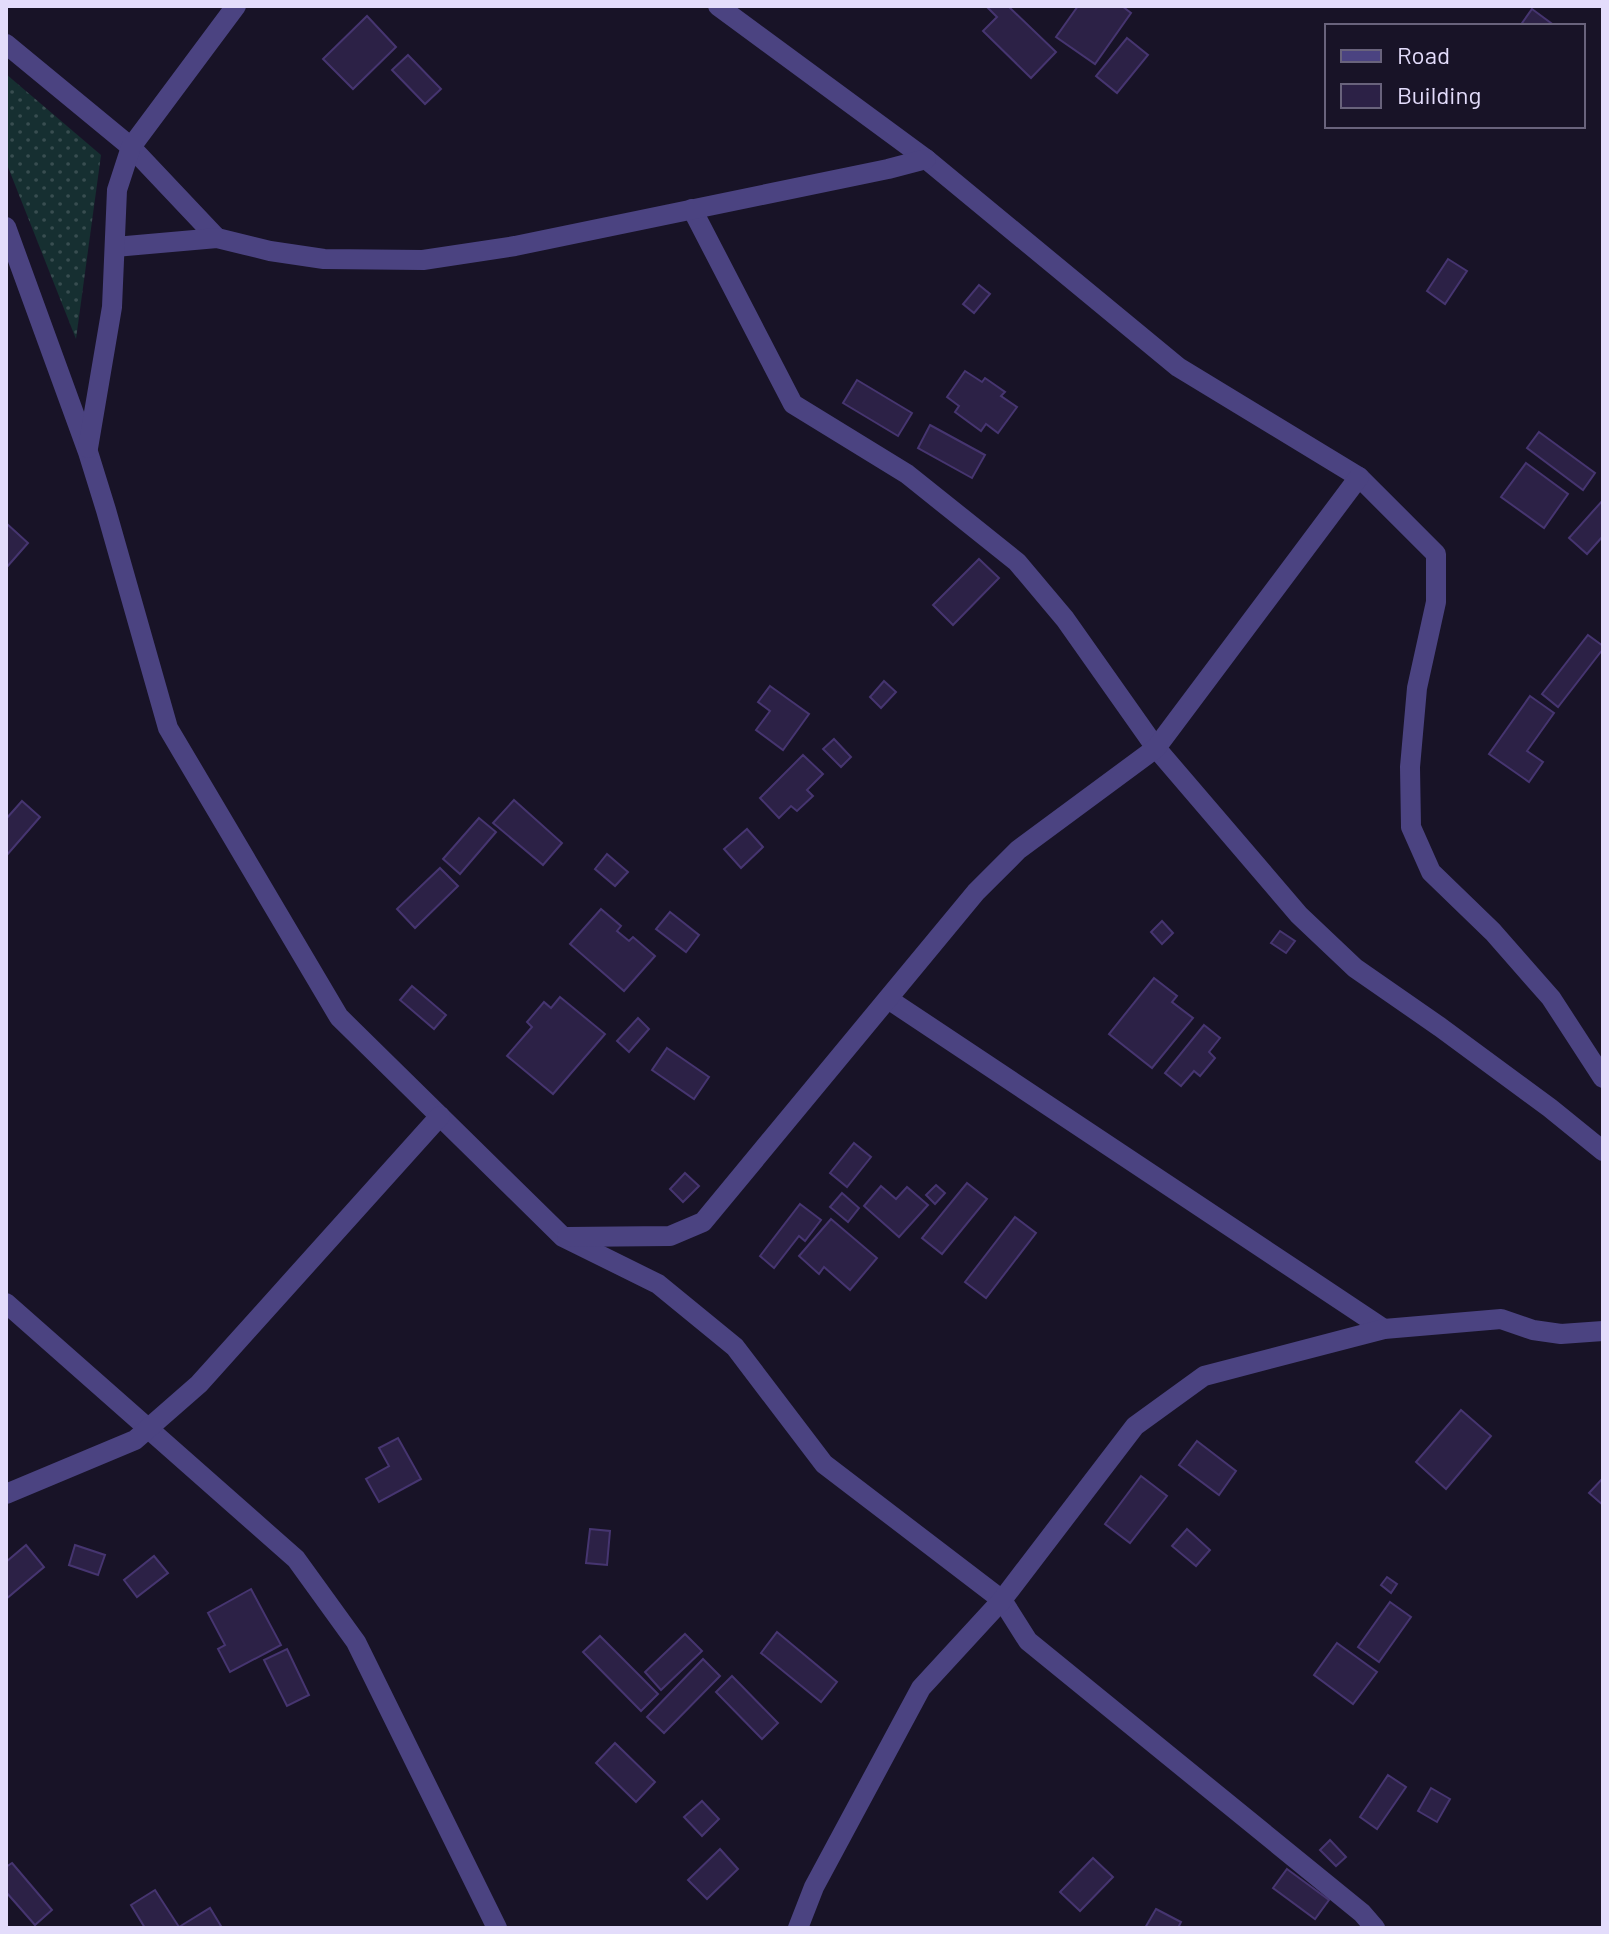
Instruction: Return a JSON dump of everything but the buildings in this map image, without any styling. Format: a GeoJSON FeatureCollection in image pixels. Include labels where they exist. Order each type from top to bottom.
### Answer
{"type":"FeatureCollection","features":[{"type":"Feature","properties":{"kind":"street"},"geometry":{"type":"LineString","coordinates":[[88,452],[112,307],[117,190],[131,147],[236,6]]}},
{"type":"Feature","properties":{"kind":"street"},"geometry":{"type":"LineString","coordinates":[[718,6],[926,159],[1178,367],[1359,477],[1436,554],[1436,602],[1417,688],[1410,767],[1411,827],[1431,872],[1493,932],[1551,998],[1603,1078]]}},
{"type":"Feature","properties":{"kind":"street"},"geometry":{"type":"LineString","coordinates":[[6,44],[131,147],[217,238]]}},
{"type":"Feature","properties":{"kind":"street"},"geometry":{"type":"LineString","coordinates":[[115,247],[217,238],[270,251],[324,259],[423,260],[515,246],[926,159]]}},
{"type":"Feature","properties":{"kind":"street"},"geometry":{"type":"LineString","coordinates":[[692,209],[793,404],[907,474],[1017,562],[1065,619],[1156,748],[1299,915],[1355,968],[1550,1108],[1603,1151]]}},
{"type":"Feature","properties":{"kind":"street"},"geometry":{"type":"LineString","coordinates":[[6,227],[88,452],[168,728],[339,1017],[563,1237],[658,1284],[735,1347],[824,1464],[1002,1600],[1028,1641],[1362,1913],[1375,1928]]}},
{"type":"Feature","properties":{"kind":"street"},"geometry":{"type":"LineString","coordinates":[[563,1237],[670,1236],[703,1222],[976,892],[1018,850],[1156,748],[1359,477]]}},
{"type":"Feature","properties":{"kind":"street"},"geometry":{"type":"LineString","coordinates":[[888,999],[1384,1329]]}},
{"type":"Feature","properties":{"kind":"street"},"geometry":{"type":"LineString","coordinates":[[6,1494],[135,1440],[148,1429],[199,1384],[440,1116]]}},
{"type":"Feature","properties":{"kind":"street"},"geometry":{"type":"LineString","coordinates":[[6,1303],[296,1559],[356,1642],[497,1928]]}},
{"type":"Feature","properties":{"kind":"street"},"geometry":{"type":"LineString","coordinates":[[798,1928],[814,1887],[921,1688],[1002,1600],[1135,1426],[1204,1376],[1384,1329],[1501,1319],[1533,1330],[1561,1334],[1603,1331]]}},
{"type":"Feature","properties":{"kind":"green space"},"geometry":{"type":"Polygon","coordinates":[[[6,74],[101,155],[76,339],[6,162],[6,74]]]}}]}
